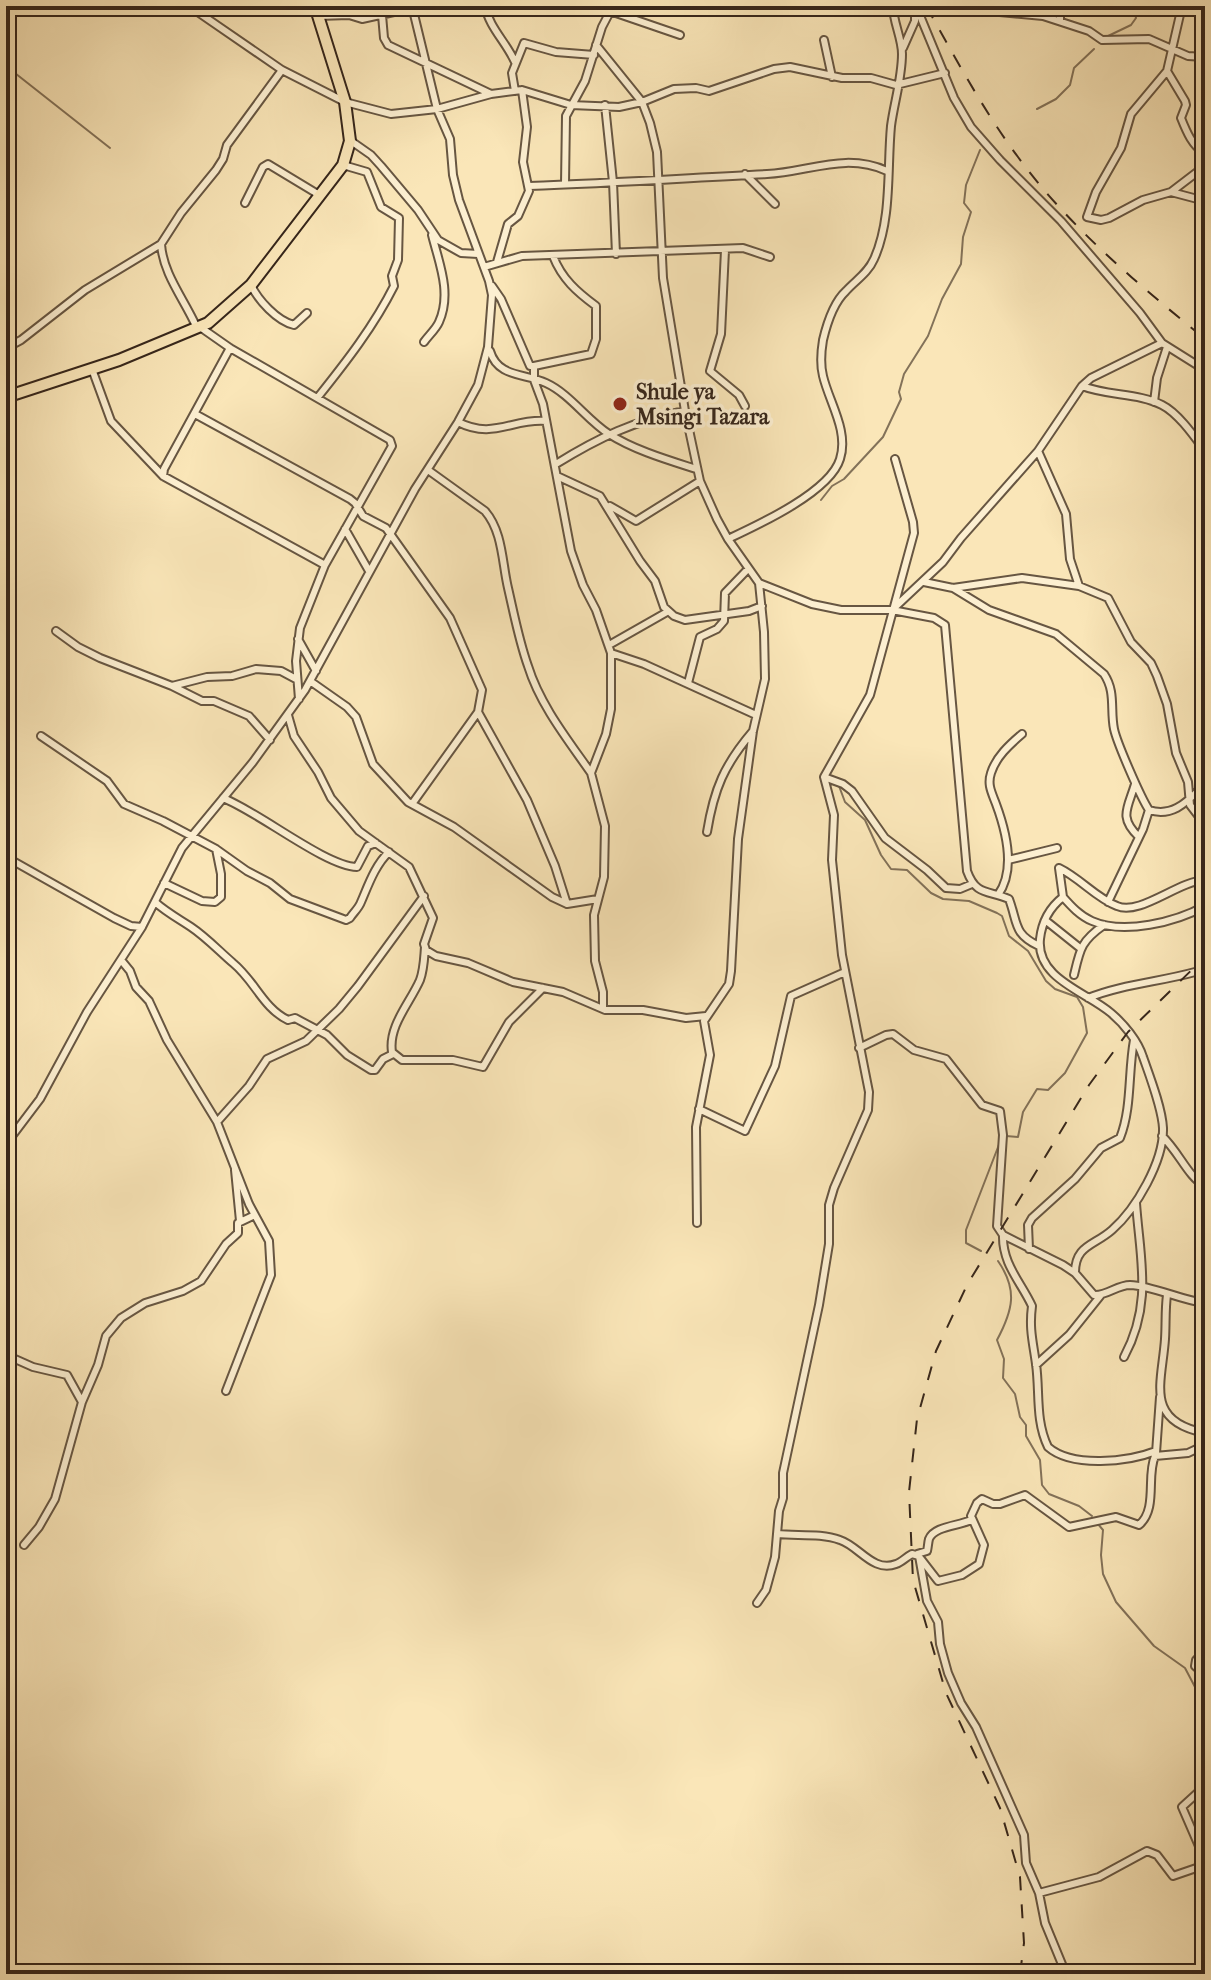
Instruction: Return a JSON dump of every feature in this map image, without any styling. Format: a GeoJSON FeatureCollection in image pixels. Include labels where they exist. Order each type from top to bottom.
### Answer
{"type":"FeatureCollection","features":[{"type":"Feature","properties":{"kind":"main road"},"geometry":{"type":"LineString","coordinates":[[6,397],[92,369],[198,327],[221,314],[251,285],[343,165],[350,141],[345,102],[316,11]]}},
{"type":"Feature","properties":{"kind":"street"},"geometry":{"type":"LineString","coordinates":[[189,6],[282,70],[345,102],[391,114],[437,109],[518,90],[571,105],[619,107],[642,102],[674,89],[709,91],[774,69],[790,67],[832,77],[871,78],[896,85],[945,73]]}},
{"type":"Feature","properties":{"kind":"street"},"geometry":{"type":"LineString","coordinates":[[485,6],[490,24],[506,44],[515,63]]}},
{"type":"Feature","properties":{"kind":"street"},"geometry":{"type":"LineString","coordinates":[[893,6],[902,50]]}},
{"type":"Feature","properties":{"kind":"street"},"geometry":{"type":"LineString","coordinates":[[900,6],[915,6]]}},
{"type":"Feature","properties":{"kind":"street"},"geometry":{"type":"LineString","coordinates":[[728,539],[820,486],[840,459],[839,428],[822,372],[824,338],[840,297],[861,278],[874,259],[884,221],[896,85],[902,50],[915,21],[915,6]]}},
{"type":"Feature","properties":{"kind":"street"},"geometry":{"type":"LineString","coordinates":[[915,6],[954,98],[971,127],[1061,221],[1164,345],[1205,370]]}},
{"type":"Feature","properties":{"kind":"street"},"geometry":{"type":"LineString","coordinates":[[966,6],[978,10],[1022,12],[1060,21],[1089,31],[1102,40],[1149,39],[1188,56],[1205,57]]}},
{"type":"Feature","properties":{"kind":"street"},"geometry":{"type":"LineString","coordinates":[[1060,6],[1060,21]]}},
{"type":"Feature","properties":{"kind":"street"},"geometry":{"type":"LineString","coordinates":[[1182,6],[1167,71],[1131,114],[1121,148],[1096,192],[1087,217],[1109,218],[1143,200],[1171,192],[1205,166]]}},
{"type":"Feature","properties":{"kind":"street"},"geometry":{"type":"LineString","coordinates":[[6,1144],[40,1099],[87,1012],[142,927],[190,836],[270,740],[299,699],[478,385],[488,347],[492,295],[453,175],[450,139],[437,109],[412,7],[362,19],[316,11]]}},
{"type":"Feature","properties":{"kind":"street"},"geometry":{"type":"LineString","coordinates":[[565,184],[563,132],[566,116],[585,81],[612,8],[680,35]]}},
{"type":"Feature","properties":{"kind":"street"},"geometry":{"type":"LineString","coordinates":[[382,15],[384,38],[388,45],[491,94]]}},
{"type":"Feature","properties":{"kind":"street"},"geometry":{"type":"LineString","coordinates":[[824,40],[832,77]]}},
{"type":"Feature","properties":{"kind":"street"},"geometry":{"type":"LineString","coordinates":[[497,262],[508,224],[518,216],[528,198],[529,186],[523,162],[527,112],[512,73],[515,63],[525,43],[556,52],[594,55]]}},
{"type":"Feature","properties":{"kind":"street"},"geometry":{"type":"LineString","coordinates":[[596,45],[642,102],[650,123],[657,152],[660,252],[685,411],[700,481],[728,539],[759,583],[812,604],[841,610],[892,610],[941,621],[946,629],[946,659],[967,871],[972,884],[985,893],[1009,899],[1018,932],[1039,946]]}},
{"type":"Feature","properties":{"kind":"street"},"geometry":{"type":"LineString","coordinates":[[6,348],[21,340],[85,290],[161,244],[181,213],[216,170],[227,145],[282,70]]}},
{"type":"Feature","properties":{"kind":"street"},"geometry":{"type":"LineString","coordinates":[[1167,71],[1185,101],[1181,118],[1185,128],[1193,144],[1205,154]]}},
{"type":"Feature","properties":{"kind":"street"},"geometry":{"type":"LineString","coordinates":[[605,105],[616,254]]}},
{"type":"Feature","properties":{"kind":"street"},"geometry":{"type":"LineString","coordinates":[[350,141],[381,166],[418,210],[438,240],[455,250],[478,254]]}},
{"type":"Feature","properties":{"kind":"street"},"geometry":{"type":"LineString","coordinates":[[529,186],[781,172],[836,164],[866,163],[887,171]]}},
{"type":"Feature","properties":{"kind":"street"},"geometry":{"type":"LineString","coordinates":[[245,203],[263,167],[268,164],[321,196]]}},
{"type":"Feature","properties":{"kind":"street"},"geometry":{"type":"LineString","coordinates":[[318,397],[369,329],[387,299],[394,286],[392,276],[398,260],[399,218],[381,207],[367,172],[343,165]]}},
{"type":"Feature","properties":{"kind":"street"},"geometry":{"type":"LineString","coordinates":[[745,174],[775,204]]}},
{"type":"Feature","properties":{"kind":"street"},"geometry":{"type":"LineString","coordinates":[[1171,192],[1205,201]]}},
{"type":"Feature","properties":{"kind":"street"},"geometry":{"type":"LineString","coordinates":[[424,342],[439,321],[444,290],[443,269],[431,232]]}},
{"type":"Feature","properties":{"kind":"street"},"geometry":{"type":"LineString","coordinates":[[161,244],[162,256],[178,294],[198,327],[388,437],[391,443],[325,565],[304,614],[298,639],[296,679],[299,699]]}},
{"type":"Feature","properties":{"kind":"street"},"geometry":{"type":"LineString","coordinates":[[484,267],[515,257],[743,248],[770,257]]}},
{"type":"Feature","properties":{"kind":"street"},"geometry":{"type":"LineString","coordinates":[[725,250],[721,334],[710,371],[739,395],[745,406]]}},
{"type":"Feature","properties":{"kind":"street"},"geometry":{"type":"LineString","coordinates":[[489,281],[501,299],[530,366],[591,354],[595,346],[596,306],[574,290],[553,256]]}},
{"type":"Feature","properties":{"kind":"street"},"geometry":{"type":"LineString","coordinates":[[251,285],[259,299],[287,323],[294,325],[307,313]]}},
{"type":"Feature","properties":{"kind":"street"},"geometry":{"type":"LineString","coordinates":[[892,610],[924,582],[1038,451],[1082,386],[1164,345]]}},
{"type":"Feature","properties":{"kind":"street"},"geometry":{"type":"LineString","coordinates":[[1154,402],[1164,345]]}},
{"type":"Feature","properties":{"kind":"street"},"geometry":{"type":"LineString","coordinates":[[488,347],[497,365],[510,373],[554,388],[607,433],[696,469]]}},
{"type":"Feature","properties":{"kind":"street"},"geometry":{"type":"LineString","coordinates":[[163,476],[230,348]]}},
{"type":"Feature","properties":{"kind":"street"},"geometry":{"type":"LineString","coordinates":[[534,366],[534,380],[556,464],[571,551],[611,653],[611,709],[606,734],[591,773]]}},
{"type":"Feature","properties":{"kind":"street"},"geometry":{"type":"LineString","coordinates":[[92,369],[111,421],[163,476],[325,565]]}},
{"type":"Feature","properties":{"kind":"street"},"geometry":{"type":"LineString","coordinates":[[1082,386],[1102,394],[1154,402],[1172,413],[1205,451]]}},
{"type":"Feature","properties":{"kind":"street"},"geometry":{"type":"LineString","coordinates":[[556,464],[607,433],[685,411]]}},
{"type":"Feature","properties":{"kind":"street"},"geometry":{"type":"LineString","coordinates":[[195,414],[350,499],[360,514],[386,528],[450,618],[482,690],[478,712],[412,804]]}},
{"type":"Feature","properties":{"kind":"street"},"geometry":{"type":"LineString","coordinates":[[458,422],[478,431],[546,421]]}},
{"type":"Feature","properties":{"kind":"street"},"geometry":{"type":"LineString","coordinates":[[1038,451],[1066,514],[1070,559],[1079,586]]}},
{"type":"Feature","properties":{"kind":"street"},"geometry":{"type":"LineString","coordinates":[[757,1603],[769,1583],[783,1498],[783,1473],[829,1244],[829,1205],[868,1110],[869,1092],[845,972],[832,860],[834,815],[824,777],[870,695],[914,533],[895,459]]}},
{"type":"Feature","properties":{"kind":"street"},"geometry":{"type":"LineString","coordinates":[[428,470],[453,491],[485,511],[491,519],[501,547],[507,586],[531,676],[542,699],[591,773],[605,826],[605,867],[594,915],[594,949],[603,992],[603,1009]]}},
{"type":"Feature","properties":{"kind":"street"},"geometry":{"type":"LineString","coordinates":[[557,476],[579,488],[595,492],[635,522],[700,481]]}},
{"type":"Feature","properties":{"kind":"street"},"geometry":{"type":"LineString","coordinates":[[607,504],[659,589],[667,612],[685,620],[749,611],[762,606]]}},
{"type":"Feature","properties":{"kind":"street"},"geometry":{"type":"LineString","coordinates":[[345,529],[369,572]]}},
{"type":"Feature","properties":{"kind":"street"},"geometry":{"type":"LineString","coordinates":[[688,683],[700,637],[721,625],[725,593],[748,569]]}},
{"type":"Feature","properties":{"kind":"street"},"geometry":{"type":"LineString","coordinates":[[953,588],[1022,578],[1079,586],[1108,598],[1131,642],[1151,663],[1167,704],[1172,738],[1188,782],[1192,810],[1200,818]]}},
{"type":"Feature","properties":{"kind":"street"},"geometry":{"type":"LineString","coordinates":[[924,582],[953,588],[989,610],[1056,634],[1109,681],[1115,706],[1114,728],[1149,810],[1108,902]]}},
{"type":"Feature","properties":{"kind":"street"},"geometry":{"type":"LineString","coordinates":[[697,1223],[696,1127],[710,1055],[706,1016],[729,984],[738,839],[753,731],[765,679],[759,583]]}},
{"type":"Feature","properties":{"kind":"street"},"geometry":{"type":"LineString","coordinates":[[609,645],[667,612]]}},
{"type":"Feature","properties":{"kind":"street"},"geometry":{"type":"LineString","coordinates":[[56,631],[100,658],[202,701],[214,701],[249,716],[270,740]]}},
{"type":"Feature","properties":{"kind":"street"},"geometry":{"type":"LineString","coordinates":[[298,639],[316,671]]}},
{"type":"Feature","properties":{"kind":"street"},"geometry":{"type":"LineString","coordinates":[[611,653],[644,664],[756,715]]}},
{"type":"Feature","properties":{"kind":"street"},"geometry":{"type":"LineString","coordinates":[[172,686],[256,669],[281,671],[296,679]]}},
{"type":"Feature","properties":{"kind":"street"},"geometry":{"type":"LineString","coordinates":[[310,681],[356,717],[373,764],[412,804],[454,827],[525,880],[567,904],[598,899]]}},
{"type":"Feature","properties":{"kind":"street"},"geometry":{"type":"LineString","coordinates":[[478,712],[527,800],[555,866],[567,904]]}},
{"type":"Feature","properties":{"kind":"street"},"geometry":{"type":"LineString","coordinates":[[288,715],[294,736],[331,798],[359,831],[409,867],[433,918],[424,940],[423,971],[397,1025],[391,1047],[393,1054],[402,1060],[453,1060],[483,1067],[509,1022],[544,988]]}},
{"type":"Feature","properties":{"kind":"street"},"geometry":{"type":"LineString","coordinates":[[707,832],[715,792],[725,767],[753,731]]}},
{"type":"Feature","properties":{"kind":"street"},"geometry":{"type":"LineString","coordinates":[[998,895],[1005,882],[1008,860],[989,782],[999,758],[1022,734]]}},
{"type":"Feature","properties":{"kind":"street"},"geometry":{"type":"LineString","coordinates":[[41,736],[107,781],[124,804],[216,849],[290,899],[346,920],[360,905],[363,892],[389,852]]}},
{"type":"Feature","properties":{"kind":"street"},"geometry":{"type":"LineString","coordinates":[[824,777],[852,791],[885,838],[946,888],[960,889],[972,884]]}},
{"type":"Feature","properties":{"kind":"street"},"geometry":{"type":"LineString","coordinates":[[1135,781],[1125,815],[1128,826],[1139,837]]}},
{"type":"Feature","properties":{"kind":"street"},"geometry":{"type":"LineString","coordinates":[[1149,810],[1165,813],[1175,810],[1200,789]]}},
{"type":"Feature","properties":{"kind":"street"},"geometry":{"type":"LineString","coordinates":[[223,798],[349,867],[357,867],[368,846],[376,843]]}},
{"type":"Feature","properties":{"kind":"street"},"geometry":{"type":"LineString","coordinates":[[1008,860],[1057,848]]}},
{"type":"Feature","properties":{"kind":"street"},"geometry":{"type":"LineString","coordinates":[[164,883],[202,901],[215,902],[221,897],[222,884],[216,849]]}},
{"type":"Feature","properties":{"kind":"street"},"geometry":{"type":"LineString","coordinates":[[6,857],[106,914],[131,926],[142,927]]}},
{"type":"Feature","properties":{"kind":"street"},"geometry":{"type":"LineString","coordinates":[[1205,880],[1174,888],[1134,908],[1120,908],[1059,868],[1063,897],[1079,913],[1104,925],[1121,927],[1175,920],[1205,906]]}},
{"type":"Feature","properties":{"kind":"street"},"geometry":{"type":"LineString","coordinates":[[217,1122],[249,1086],[267,1059],[306,1041],[358,986],[424,896]]}},
{"type":"Feature","properties":{"kind":"street"},"geometry":{"type":"LineString","coordinates":[[1063,897],[1050,909],[1039,946],[1048,969],[1111,1013],[1134,1040],[1142,1054],[1160,1114],[1162,1136],[1160,1149],[1136,1203],[1112,1230],[1078,1253],[1075,1273]]}},
{"type":"Feature","properties":{"kind":"street"},"geometry":{"type":"LineString","coordinates":[[155,902],[192,927],[237,967],[255,985],[270,1009],[288,1020],[299,1019],[327,1035],[351,1058],[373,1070],[393,1054]]}},
{"type":"Feature","properties":{"kind":"street"},"geometry":{"type":"LineString","coordinates":[[1120,908],[1121,927]]}},
{"type":"Feature","properties":{"kind":"street"},"geometry":{"type":"LineString","coordinates":[[1045,920],[1080,948]]}},
{"type":"Feature","properties":{"kind":"street"},"geometry":{"type":"LineString","coordinates":[[1074,975],[1080,948],[1087,937],[1104,925]]}},
{"type":"Feature","properties":{"kind":"street"},"geometry":{"type":"LineString","coordinates":[[425,947],[436,956],[468,963],[513,982],[563,992],[603,1009],[643,1010],[686,1018],[706,1016]]}},
{"type":"Feature","properties":{"kind":"street"},"geometry":{"type":"LineString","coordinates":[[121,960],[130,971],[136,987],[149,1001],[167,1040],[217,1122],[255,1215],[269,1241],[271,1275],[226,1391]]}},
{"type":"Feature","properties":{"kind":"street"},"geometry":{"type":"LineString","coordinates":[[699,1109],[745,1131],[775,1066],[791,996],[845,972]]}},
{"type":"Feature","properties":{"kind":"street"},"geometry":{"type":"LineString","coordinates":[[1088,998],[1131,984],[1195,972]]}},
{"type":"Feature","properties":{"kind":"street"},"geometry":{"type":"LineString","coordinates":[[859,1048],[893,1034],[914,1050],[946,1059],[982,1105],[1000,1111],[1003,1135],[997,1226],[1003,1235],[1075,1273],[1089,1292],[1101,1295]]}},
{"type":"Feature","properties":{"kind":"street"},"geometry":{"type":"LineString","coordinates":[[1029,1249],[1028,1225],[1032,1218],[1075,1179],[1101,1148],[1120,1138],[1127,1115],[1134,1040]]}},
{"type":"Feature","properties":{"kind":"street"},"geometry":{"type":"LineString","coordinates":[[1162,1136],[1178,1153],[1194,1180],[1205,1186]]}},
{"type":"Feature","properties":{"kind":"street"},"geometry":{"type":"LineString","coordinates":[[24,1545],[55,1499],[74,1423],[109,1332],[137,1307],[183,1291],[201,1281],[226,1244],[238,1233],[240,1221],[235,1166]]}},
{"type":"Feature","properties":{"kind":"street"},"geometry":{"type":"LineString","coordinates":[[1124,1357],[1133,1339],[1144,1287],[1136,1203]]}},
{"type":"Feature","properties":{"kind":"street"},"geometry":{"type":"LineString","coordinates":[[240,1221],[255,1215]]}},
{"type":"Feature","properties":{"kind":"street"},"geometry":{"type":"LineString","coordinates":[[1003,1235],[1003,1250],[1009,1265],[1032,1306],[1030,1335],[1036,1365],[1040,1423],[1048,1447],[1055,1453],[1083,1459],[1115,1460],[1156,1453],[1188,1453],[1205,1445]]}},
{"type":"Feature","properties":{"kind":"street"},"geometry":{"type":"LineString","coordinates":[[1036,1365],[1069,1335],[1101,1295],[1125,1285],[1205,1303]]}},
{"type":"Feature","properties":{"kind":"street"},"geometry":{"type":"LineString","coordinates":[[919,1556],[938,1581],[962,1575],[979,1564],[984,1545],[971,1520],[972,1511],[982,1499],[1000,1504],[1025,1495],[1069,1527],[1116,1517],[1139,1525],[1147,1512],[1156,1453],[1158,1388],[1167,1295]]}},
{"type":"Feature","properties":{"kind":"street"},"geometry":{"type":"LineString","coordinates":[[6,1355],[33,1367],[67,1375],[82,1402]]}},
{"type":"Feature","properties":{"kind":"street"},"geometry":{"type":"LineString","coordinates":[[1160,1397],[1179,1424],[1205,1433]]}},
{"type":"Feature","properties":{"kind":"street"},"geometry":{"type":"LineString","coordinates":[[777,1534],[844,1541],[864,1557],[888,1566],[900,1563],[908,1555],[919,1556],[927,1551],[929,1538],[936,1530],[971,1520]]}},
{"type":"Feature","properties":{"kind":"street"},"geometry":{"type":"LineString","coordinates":[[919,1556],[927,1601],[938,1622],[948,1673],[1024,1835],[1026,1863],[1039,1893],[1045,1923],[1066,1974]]}},
{"type":"Feature","properties":{"kind":"street"},"geometry":{"type":"LineString","coordinates":[[1205,1651],[1196,1660],[1195,1666],[1205,1675]]}},
{"type":"Feature","properties":{"kind":"street"},"geometry":{"type":"LineString","coordinates":[[1039,1893],[1099,1877],[1147,1851],[1157,1855],[1173,1876],[1205,1862],[1182,1807],[1205,1786]]}},
{"type":"Feature","properties":{"kind":"waterway"},"geometry":{"type":"LineString","coordinates":[[1106,37],[1131,25],[1136,18],[1133,6]]}},
{"type":"Feature","properties":{"kind":"waterway"},"geometry":{"type":"LineString","coordinates":[[1037,109],[1056,99],[1070,85],[1074,68],[1094,49]]}},
{"type":"Feature","properties":{"kind":"waterway"},"geometry":{"type":"LineString","coordinates":[[6,66],[110,148]]}},
{"type":"Feature","properties":{"kind":"waterway"},"geometry":{"type":"LineString","coordinates":[[821,500],[883,437],[901,399],[899,392],[904,374],[928,336],[942,299],[961,264],[963,237],[971,212],[964,203],[966,185],[980,150]]}},
{"type":"Feature","properties":{"kind":"waterway"},"geometry":{"type":"LineString","coordinates":[[839,786],[845,802],[865,820],[891,869],[907,870],[931,893],[943,899],[969,901],[1002,916],[1009,936],[1028,951],[1046,981],[1055,989],[1077,997],[1083,1007],[1087,1033],[1065,1073],[1048,1090],[1037,1089],[1023,1112],[1018,1137],[1006,1136]]}},
{"type":"Feature","properties":{"kind":"waterway"},"geometry":{"type":"LineString","coordinates":[[981,1251],[966,1243],[966,1230],[1000,1142]]}},
{"type":"Feature","properties":{"kind":"waterway"},"geometry":{"type":"LineString","coordinates":[[998,1261],[1011,1291],[1010,1309],[997,1340],[1004,1359],[1003,1378],[1015,1394],[1020,1417],[1026,1425],[1026,1436],[1040,1460],[1042,1485],[1049,1494],[1079,1506],[1092,1516]]}},
{"type":"Feature","properties":{"kind":"waterway"},"geometry":{"type":"LineString","coordinates":[[1098,1524],[1103,1530],[1103,1574],[1116,1602],[1154,1646],[1185,1668],[1205,1706]]}},
{"type":"Feature","properties":{"kind":"railway"},"geometry":{"type":"LineString","coordinates":[[926,6],[993,121],[1038,183],[1106,254],[1205,339]]}},
{"type":"Feature","properties":{"kind":"railway"},"geometry":{"type":"LineString","coordinates":[[1020,1974],[1024,1943],[1020,1877],[1000,1808],[946,1693],[913,1580],[909,1492],[917,1419],[936,1351],[967,1285],[1089,1085],[1128,1032],[1205,957]]}},
{"type":"Feature","properties":{"kind":"place","name":"Shule ya Msingi Tazara"},"geometry":{"type":"Point","coordinates":[620,404]}}]}
